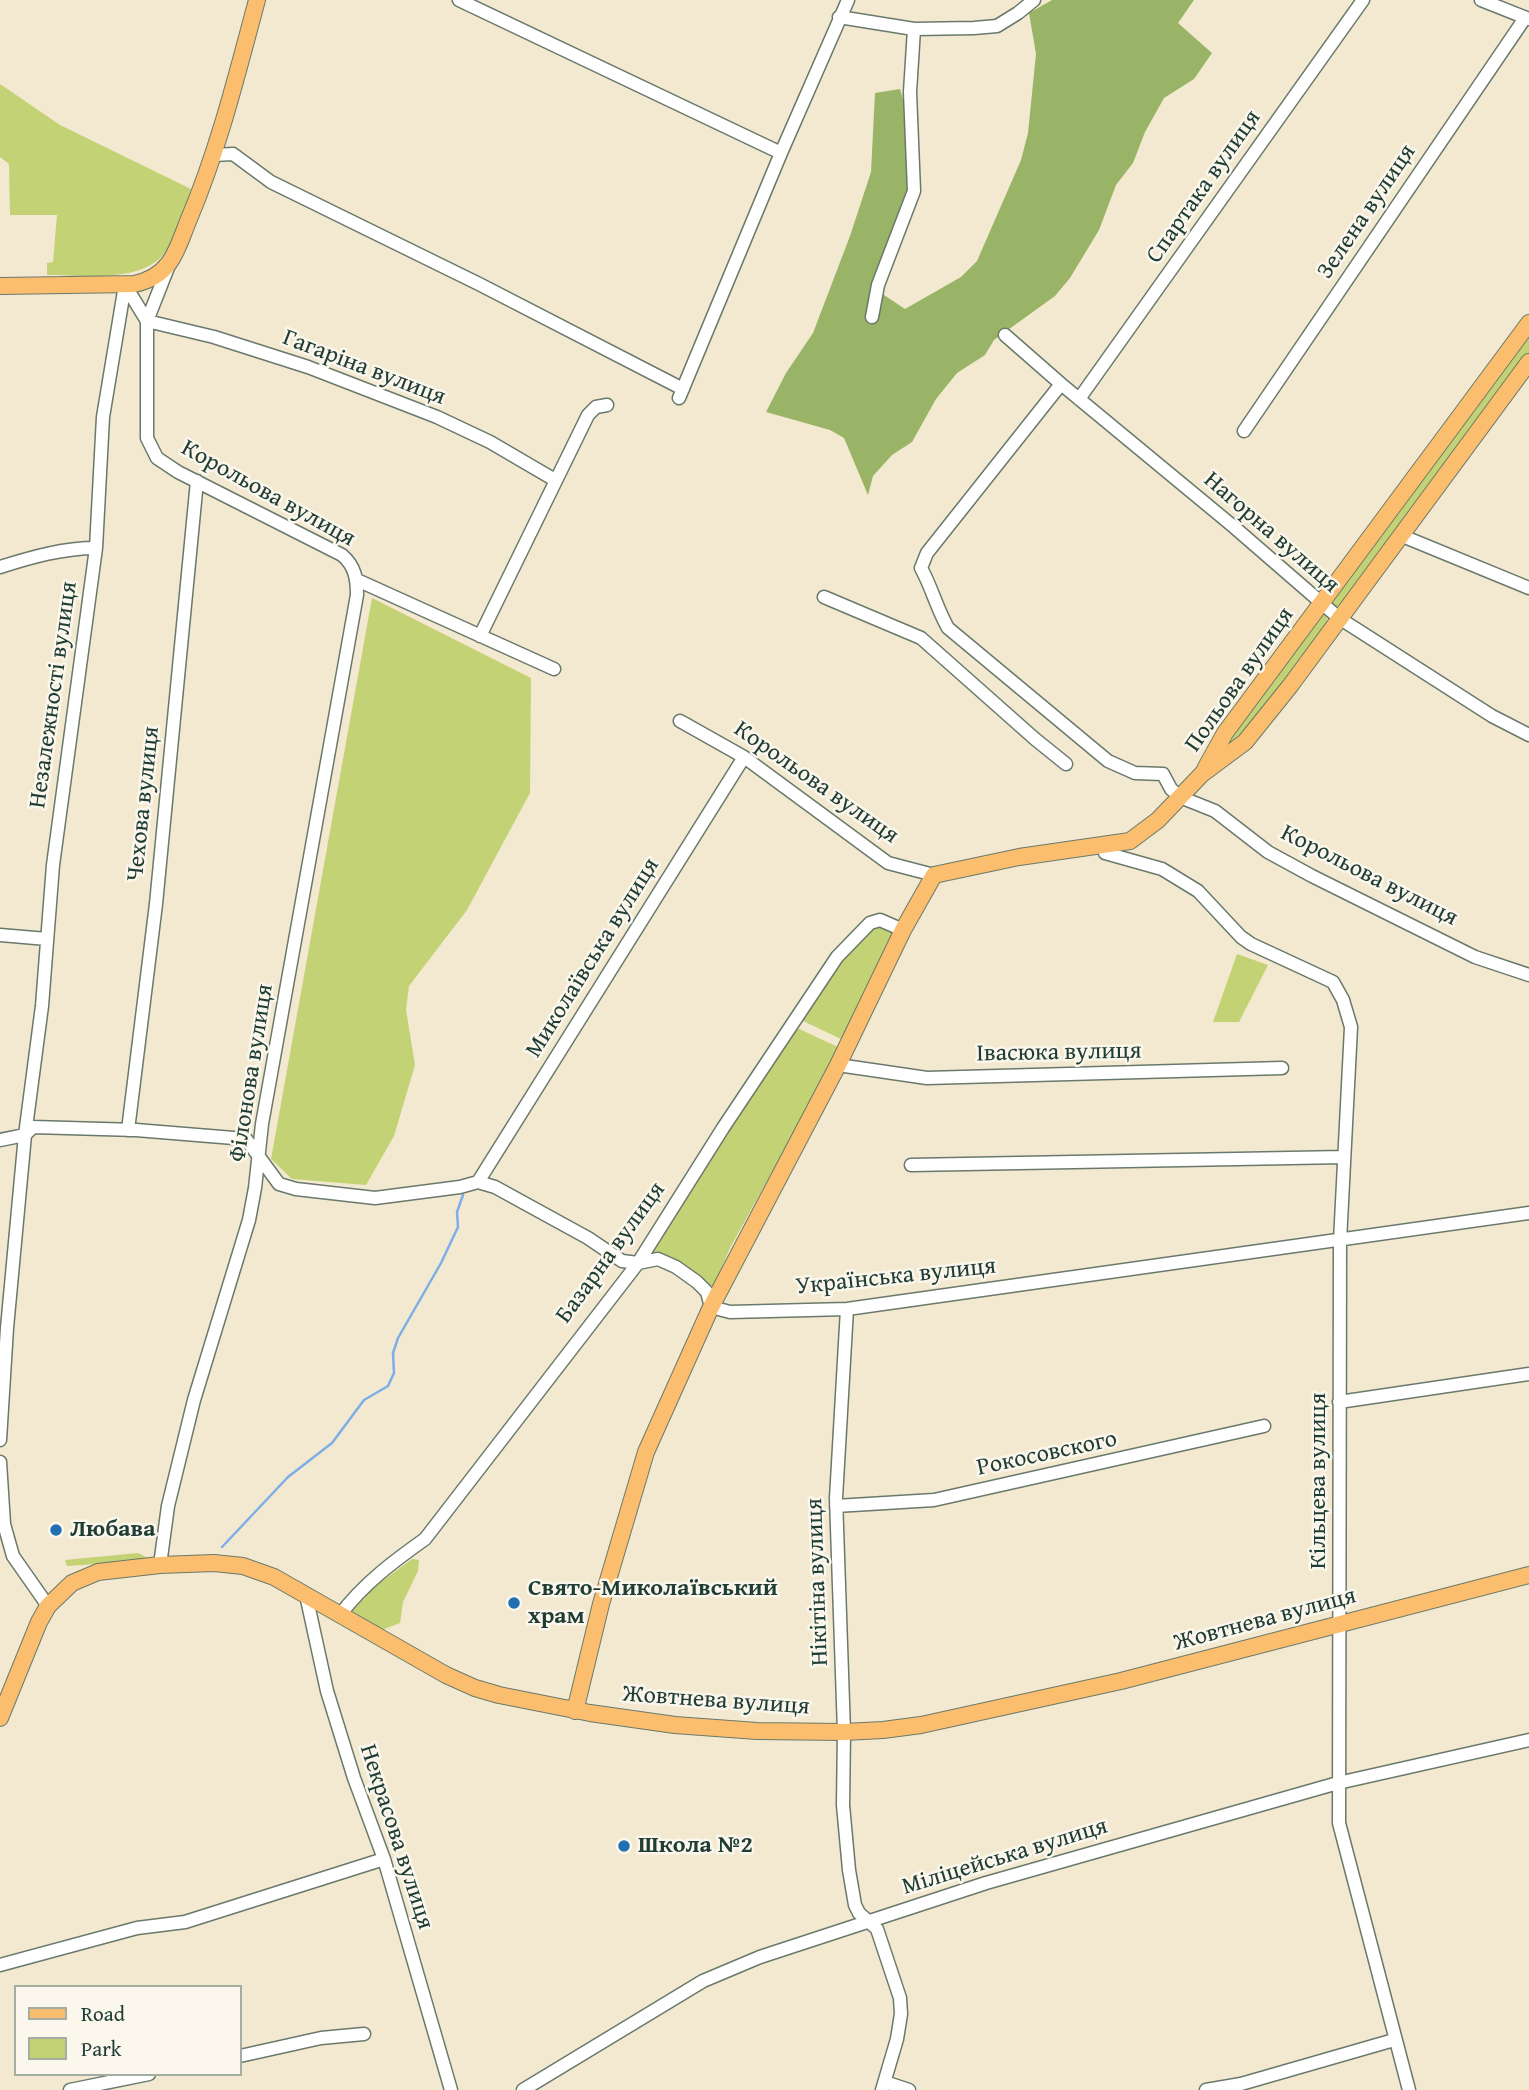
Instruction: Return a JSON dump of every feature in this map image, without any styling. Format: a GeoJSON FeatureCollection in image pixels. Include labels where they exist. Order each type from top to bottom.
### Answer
{"type":"FeatureCollection","features":[{"type":"Feature","properties":{"kind":"main road"},"geometry":{"type":"LineString","coordinates":[[0,286],[125,285],[154,278],[172,260],[214,155],[257,0]]}},
{"type":"Feature","properties":{"kind":"main road","name":"Польова вулиця"},"geometry":{"type":"LineString","coordinates":[[1202,774],[1225,733],[1529,323]]}},
{"type":"Feature","properties":{"kind":"main road","name":"Польова вулиця"},"geometry":{"type":"LineString","coordinates":[[1202,774],[1245,742],[1290,686],[1529,362]]}},
{"type":"Feature","properties":{"kind":"main road","name":"Корольова вулиця"},"geometry":{"type":"LineString","coordinates":[[934,875],[1019,857],[1130,841],[1158,820],[1202,774]]}},
{"type":"Feature","properties":{"kind":"main road"},"geometry":{"type":"LineString","coordinates":[[575,1711],[601,1604],[646,1452],[711,1307],[838,1065],[903,930],[934,875]]}},
{"type":"Feature","properties":{"kind":"main road","name":"Жовтнева вулиця"},"geometry":{"type":"LineString","coordinates":[[0,1718],[39,1622],[48,1606],[72,1583],[99,1572],[160,1565],[214,1563],[243,1566],[274,1577],[459,1682],[499,1695],[575,1711],[675,1726],[844,1732],[922,1726],[1121,1681],[1529,1574]]}},
{"type":"Feature","properties":{"kind":"street"},"geometry":{"type":"LineString","coordinates":[[459,0],[781,153]]}},
{"type":"Feature","properties":{"kind":"street"},"geometry":{"type":"LineString","coordinates":[[214,155],[233,154],[271,182],[467,278],[681,394],[848,0]]}},
{"type":"Feature","properties":{"kind":"street"},"geometry":{"type":"LineString","coordinates":[[839,17],[914,29],[997,26],[1034,0]]}},
{"type":"Feature","properties":{"kind":"street","name":"Спартака вулиця"},"geometry":{"type":"LineString","coordinates":[[1079,399],[1363,0]]}},
{"type":"Feature","properties":{"kind":"street"},"geometry":{"type":"LineString","coordinates":[[1482,0],[1527,19]]}},
{"type":"Feature","properties":{"kind":"street","name":"Зелена вулиця"},"geometry":{"type":"LineString","coordinates":[[1244,431],[1527,19]]}},
{"type":"Feature","properties":{"kind":"street"},"geometry":{"type":"LineString","coordinates":[[872,317],[878,285],[914,191],[910,92],[914,29]]}},
{"type":"Feature","properties":{"kind":"street"},"geometry":{"type":"LineString","coordinates":[[147,321],[172,260]]}},
{"type":"Feature","properties":{"kind":"street"},"geometry":{"type":"LineString","coordinates":[[125,285],[147,321]]}},
{"type":"Feature","properties":{"kind":"street","name":"Незалежності вулиця"},"geometry":{"type":"LineString","coordinates":[[0,1440],[7,1328],[25,1135],[42,1006],[53,865],[96,548],[103,417],[125,285]]}},
{"type":"Feature","properties":{"kind":"street","name":"Гагаріна вулиця"},"geometry":{"type":"LineString","coordinates":[[147,321],[214,337],[308,367],[402,403],[490,442],[555,480]]}},
{"type":"Feature","properties":{"kind":"street","name":"Корольова вулиця"},"geometry":{"type":"LineString","coordinates":[[147,321],[147,438],[157,458],[342,555],[349,561],[357,580],[554,670]]}},
{"type":"Feature","properties":{"kind":"street","name":"Нагорна вулиця"},"geometry":{"type":"LineString","coordinates":[[1005,335],[1339,618],[1492,716],[1529,735]]}},
{"type":"Feature","properties":{"kind":"street","name":"Корольова вулиця"},"geometry":{"type":"LineString","coordinates":[[1061,384],[927,553],[921,568],[948,628],[1108,761],[1135,773],[1163,774],[1171,789],[1180,797],[1215,811],[1268,852],[1352,897],[1475,957],[1529,975]]}},
{"type":"Feature","properties":{"kind":"street"},"geometry":{"type":"LineString","coordinates":[[480,636],[588,415],[596,407],[607,405]]}},
{"type":"Feature","properties":{"kind":"street","name":"Чехова вулиця"},"geometry":{"type":"LineString","coordinates":[[128,1130],[156,904],[197,481]]}},
{"type":"Feature","properties":{"kind":"street"},"geometry":{"type":"LineString","coordinates":[[1400,536],[1529,588]]}},
{"type":"Feature","properties":{"kind":"street"},"geometry":{"type":"LineString","coordinates":[[0,567],[72,548],[96,548]]}},
{"type":"Feature","properties":{"kind":"street","name":"Філонова вулиця"},"geometry":{"type":"LineString","coordinates":[[160,1565],[168,1506],[194,1400],[249,1220],[262,1124],[357,596],[357,580]]}},
{"type":"Feature","properties":{"kind":"street"},"geometry":{"type":"LineString","coordinates":[[824,597],[921,638],[1066,764]]}},
{"type":"Feature","properties":{"kind":"street","name":"Корольова вулиця"},"geometry":{"type":"LineString","coordinates":[[680,721],[744,757],[888,863],[934,875]]}},
{"type":"Feature","properties":{"kind":"street","name":"Миколаївська вулиця"},"geometry":{"type":"LineString","coordinates":[[478,1182],[744,757]]}},
{"type":"Feature","properties":{"kind":"street","name":"Кільцева вулиця"},"geometry":{"type":"LineString","coordinates":[[1102,846],[1105,853],[1115,857],[1162,869],[1198,891],[1241,937],[1251,944],[1334,982],[1343,1000],[1351,1032],[1340,1241],[1339,1822],[1409,2090]]}},
{"type":"Feature","properties":{"kind":"street","name":"Базарна вулиця"},"geometry":{"type":"LineString","coordinates":[[340,1615],[354,1597],[425,1539],[638,1262],[837,957],[870,923],[880,920],[903,930]]}},
{"type":"Feature","properties":{"kind":"street"},"geometry":{"type":"LineString","coordinates":[[0,935],[47,939]]}},
{"type":"Feature","properties":{"kind":"street","name":"Івасюка вулиця"},"geometry":{"type":"LineString","coordinates":[[838,1065],[927,1078],[1282,1068]]}},
{"type":"Feature","properties":{"kind":"street"},"geometry":{"type":"LineString","coordinates":[[0,1140],[25,1135],[33,1127],[128,1130],[246,1139],[279,1184],[296,1189],[375,1198],[460,1187],[478,1182],[495,1187],[587,1238],[622,1261],[658,1259],[676,1267],[707,1292],[711,1307]]}},
{"type":"Feature","properties":{"kind":"street"},"geometry":{"type":"LineString","coordinates":[[911,1165],[1344,1157]]}},
{"type":"Feature","properties":{"kind":"street","name":"Українська вулиця"},"geometry":{"type":"LineString","coordinates":[[711,1307],[730,1312],[847,1309],[1529,1213]]}},
{"type":"Feature","properties":{"kind":"street","name":"Нікітіна вулиця"},"geometry":{"type":"LineString","coordinates":[[847,1309],[836,1506],[844,1732],[842,1805],[855,1905],[877,1929],[900,1998],[901,2014],[897,2039],[884,2086]]}},
{"type":"Feature","properties":{"kind":"street"},"geometry":{"type":"LineString","coordinates":[[1339,1402],[1529,1374]]}},
{"type":"Feature","properties":{"kind":"street","name":"Рокосовского"},"geometry":{"type":"LineString","coordinates":[[836,1506],[934,1500],[1264,1426]]}},
{"type":"Feature","properties":{"kind":"street"},"geometry":{"type":"LineString","coordinates":[[0,1462],[4,1524],[13,1556],[48,1606]]}},
{"type":"Feature","properties":{"kind":"street","name":"Некрасова вулиця"},"geometry":{"type":"LineString","coordinates":[[306,1595],[327,1691],[354,1778],[384,1859],[451,2090]]}},
{"type":"Feature","properties":{"kind":"street","name":"Міліцейська вулиця"},"geometry":{"type":"LineString","coordinates":[[523,2090],[703,1981],[760,1957],[986,1883],[1338,1783],[1529,1740]]}},
{"type":"Feature","properties":{"kind":"street"},"geometry":{"type":"LineString","coordinates":[[0,1965],[137,1928],[185,1922],[384,1859]]}},
{"type":"Feature","properties":{"kind":"street"},"geometry":{"type":"LineString","coordinates":[[242,2056],[321,2038],[364,2034]]}},
{"type":"Feature","properties":{"kind":"street"},"geometry":{"type":"LineString","coordinates":[[1206,2090],[1241,2084],[1394,2040]]}},
{"type":"Feature","properties":{"kind":"street"},"geometry":{"type":"LineString","coordinates":[[71,2090],[139,2076]]}},
{"type":"Feature","properties":{"kind":"street"},"geometry":{"type":"LineString","coordinates":[[884,2086],[909,2090]]}},
{"type":"Feature","properties":{"kind":"green space"},"geometry":{"type":"Polygon","coordinates":[[[1052,0],[1194,0],[1178,23],[1212,53],[1194,79],[1164,98],[1145,132],[1133,163],[1116,185],[1099,230],[1070,278],[1055,296],[994,340],[985,355],[957,373],[936,399],[912,442],[892,455],[873,476],[868,495],[844,438],[830,430],[766,412],[786,373],[813,333],[850,236],[871,172],[875,93],[900,89],[908,126],[910,192],[881,293],[905,309],[961,277],[977,261],[1021,160],[1028,133],[1036,54],[1029,13],[1052,0]]]}},
{"type":"Feature","properties":{"kind":"green space"},"geometry":{"type":"Polygon","coordinates":[[[0,84],[60,125],[191,189],[176,233],[163,255],[153,264],[125,274],[47,275],[47,263],[53,262],[57,215],[10,215],[9,164],[0,157],[0,84]]]}},
{"type":"Feature","properties":{"kind":"green space"},"geometry":{"type":"Polygon","coordinates":[[[1529,332],[1529,355],[1340,606],[1335,606],[1331,600],[1529,332]]]}},
{"type":"Feature","properties":{"kind":"green space"},"geometry":{"type":"Polygon","coordinates":[[[372,598],[531,678],[530,793],[467,910],[409,986],[406,1010],[415,1065],[394,1136],[366,1185],[292,1179],[271,1159],[372,598]]]}},
{"type":"Feature","properties":{"kind":"green space"},"geometry":{"type":"Polygon","coordinates":[[[1321,614],[1325,615],[1329,622],[1248,732],[1228,743],[1321,614]]]}},
{"type":"Feature","properties":{"kind":"green space"},"geometry":{"type":"Polygon","coordinates":[[[882,925],[896,932],[843,1040],[799,1019],[842,958],[872,926],[882,925]]]}},
{"type":"Feature","properties":{"kind":"green space"},"geometry":{"type":"Polygon","coordinates":[[[1237,954],[1268,965],[1239,1022],[1213,1022],[1237,954]]]}},
{"type":"Feature","properties":{"kind":"green space"},"geometry":{"type":"Polygon","coordinates":[[[795,1027],[840,1048],[730,1248],[713,1287],[648,1255],[795,1027]]]}},
{"type":"Feature","properties":{"kind":"green space"},"geometry":{"type":"Polygon","coordinates":[[[138,1553],[146,1557],[143,1561],[67,1566],[65,1560],[138,1553]]]}},
{"type":"Feature","properties":{"kind":"green space"},"geometry":{"type":"Polygon","coordinates":[[[412,1559],[419,1560],[418,1571],[403,1602],[400,1623],[382,1630],[352,1613],[354,1605],[364,1599],[370,1590],[412,1559]]]}},
{"type":"Feature","properties":{"kind":"waterway"},"geometry":{"type":"LineString","coordinates":[[222,1547],[288,1477],[332,1443],[364,1400],[388,1386],[394,1373],[393,1353],[398,1338],[441,1263],[458,1227],[457,1212],[463,1195]]}},
{"type":"Feature","properties":{"kind":"place","name":"Любава"},"geometry":{"type":"Point","coordinates":[56,1530]}},
{"type":"Feature","properties":{"kind":"place","name":"Свято-Миколаївський храм"},"geometry":{"type":"Point","coordinates":[514,1603]}},
{"type":"Feature","properties":{"kind":"place","name":"Школа №2"},"geometry":{"type":"Point","coordinates":[624,1846]}}]}
